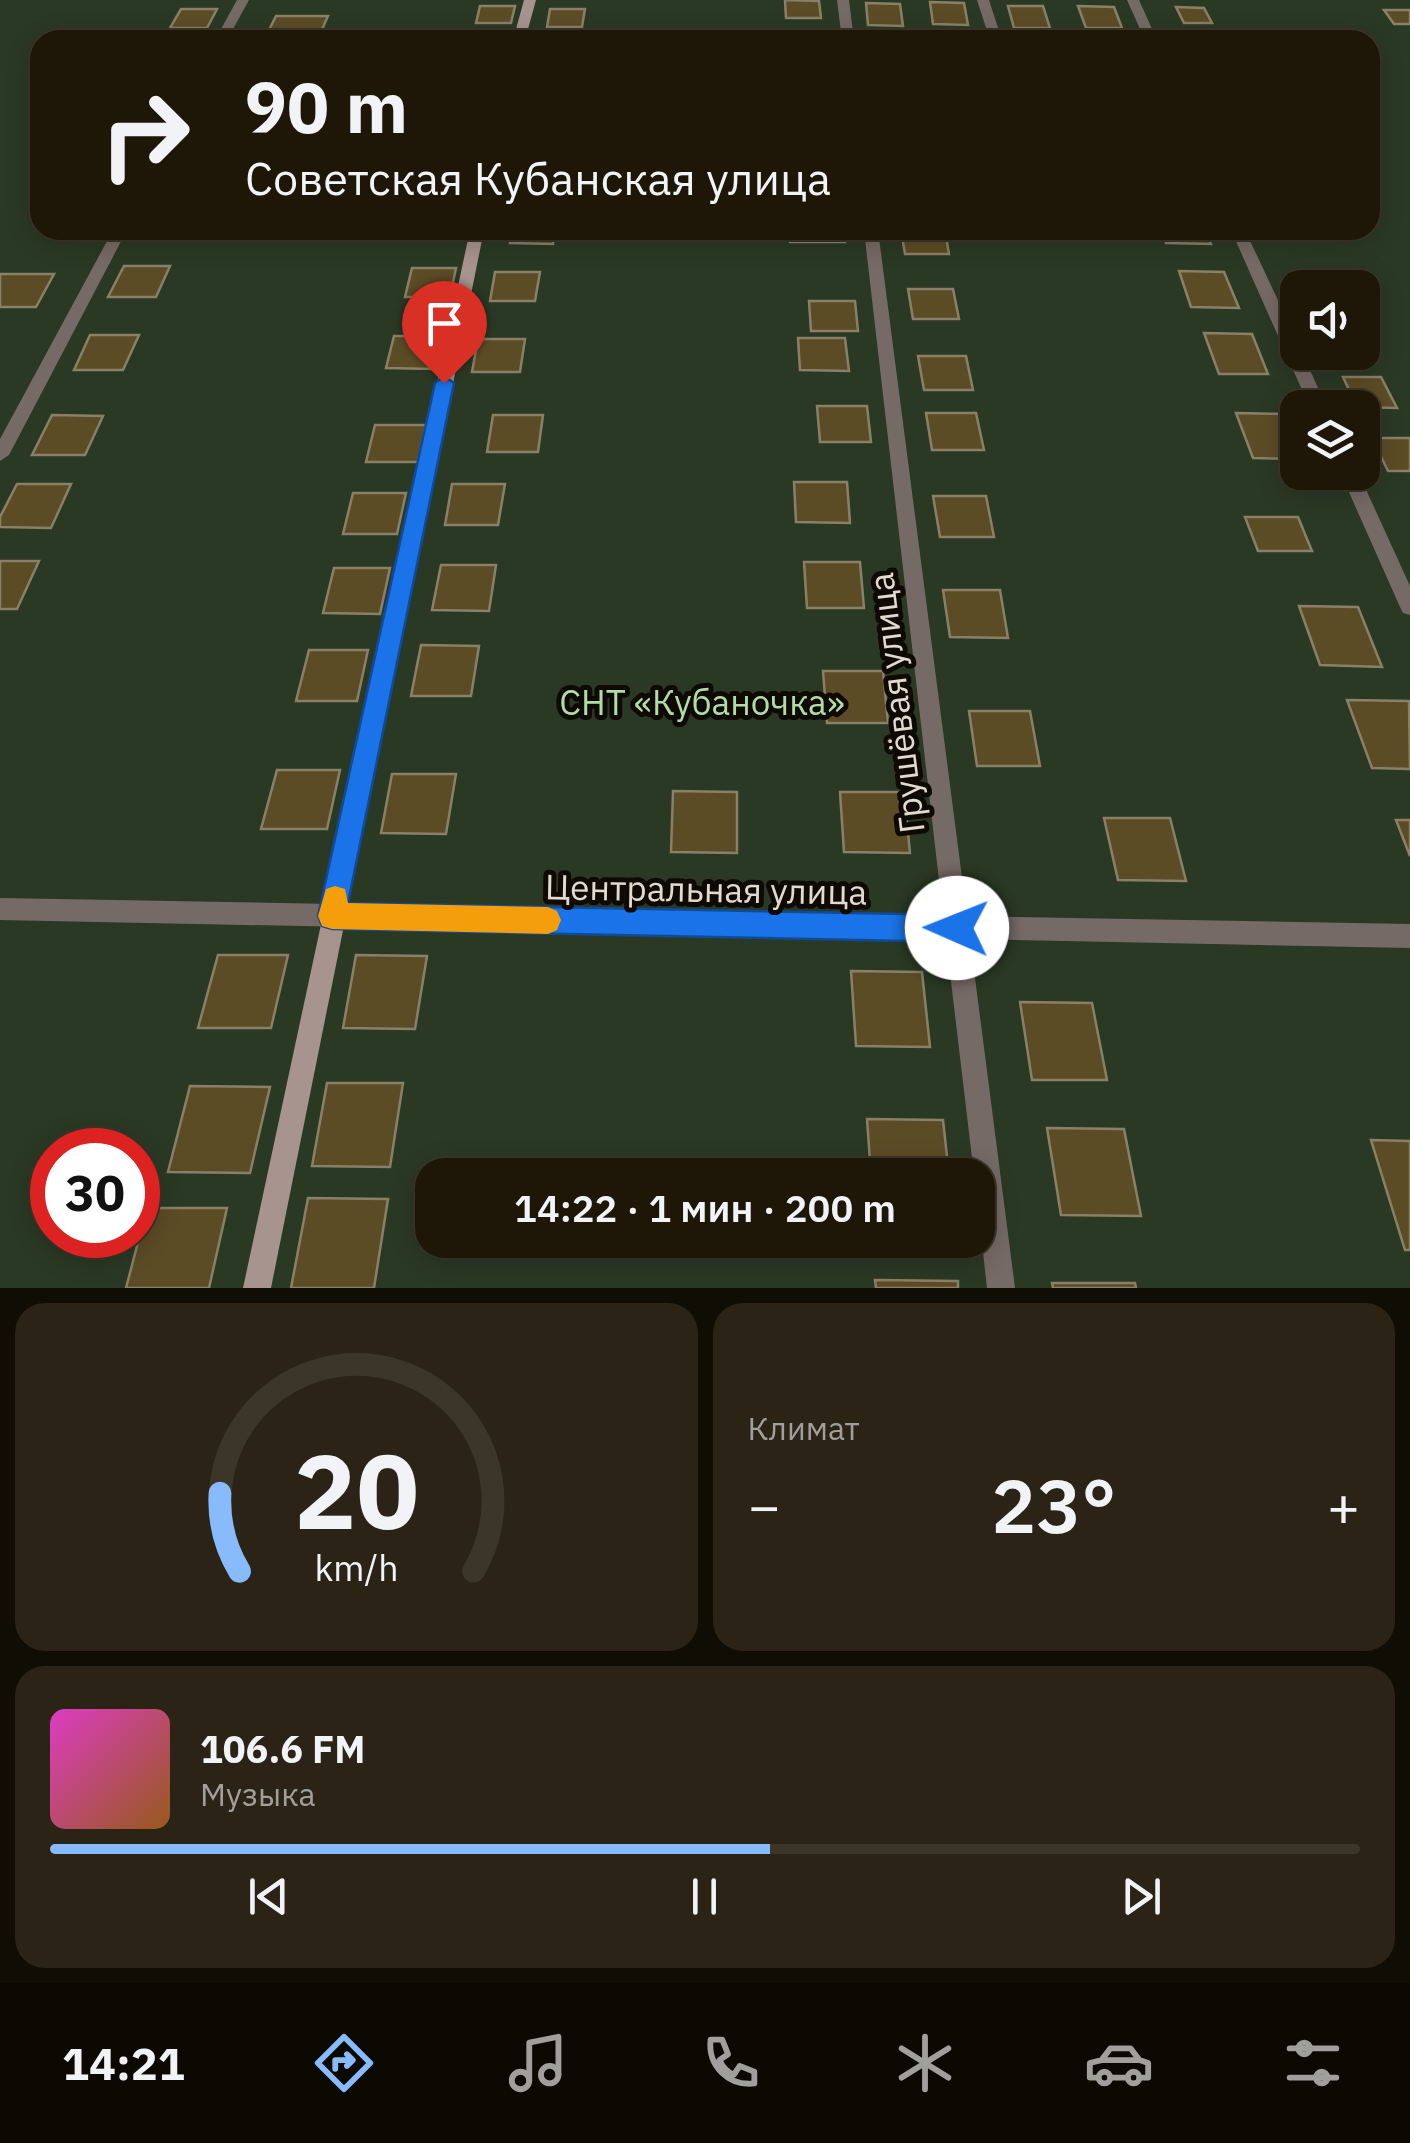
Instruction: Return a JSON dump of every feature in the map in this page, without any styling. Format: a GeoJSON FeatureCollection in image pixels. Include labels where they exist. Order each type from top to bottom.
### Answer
{"type":"FeatureCollection","features":[{"type":"Feature","properties":{"kind":"street"},"geometry":{"type":"LineString","coordinates":[[226,30],[242,0]]}},
{"type":"Feature","properties":{"kind":"street"},"geometry":{"type":"LineString","coordinates":[[522,30],[530,0]]}},
{"type":"Feature","properties":{"kind":"street"},"geometry":{"type":"LineString","coordinates":[[843,0],[847,30]]}},
{"type":"Feature","properties":{"kind":"street"},"geometry":{"type":"LineString","coordinates":[[983,0],[993,30]]}},
{"type":"Feature","properties":{"kind":"street"},"geometry":{"type":"LineString","coordinates":[[1133,0],[1146,30]]}},
{"type":"Feature","properties":{"kind":"street"},"geometry":{"type":"LineString","coordinates":[[0,455],[115,240]]}},
{"type":"Feature","properties":{"kind":"street"},"geometry":{"type":"LineString","coordinates":[[257,1288],[474,240]]}},
{"type":"Feature","properties":{"kind":"street","name":"Грушёвая улица"},"geometry":{"type":"LineString","coordinates":[[872,240],[1002,1288]]}},
{"type":"Feature","properties":{"kind":"street"},"geometry":{"type":"LineString","coordinates":[[1243,240],[1311,390]]}},
{"type":"Feature","properties":{"kind":"street"},"geometry":{"type":"LineString","coordinates":[[1357,490],[1410,607]]}},
{"type":"Feature","properties":{"kind":"street","name":"Центральная улица"},"geometry":{"type":"LineString","coordinates":[[0,909],[1410,936]]}},
{"type":"Feature","properties":{"kind":"green space","name":"СНТ «Кубаночка»"},"geometry":{"type":"Polygon","coordinates":[[[0,0],[1410,0],[1410,1288],[0,1288],[0,0]]]}},
{"type":"Feature","properties":{"kind":"building"},"geometry":{"type":"Polygon","coordinates":[[[785,0],[819,1],[821,18],[786,18],[785,0]]]}},
{"type":"Feature","properties":{"kind":"building"},"geometry":{"type":"Polygon","coordinates":[[[930,2],[964,3],[968,25],[933,24],[930,2]]]}},
{"type":"Feature","properties":{"kind":"building"},"geometry":{"type":"Polygon","coordinates":[[[866,3],[900,4],[903,26],[868,25],[866,3]]]}},
{"type":"Feature","properties":{"kind":"building"},"geometry":{"type":"Polygon","coordinates":[[[480,6],[515,6],[511,23],[476,23],[480,6]]]}},
{"type":"Feature","properties":{"kind":"building"},"geometry":{"type":"Polygon","coordinates":[[[1008,6],[1043,6],[1050,28],[1014,28],[1008,6]]]}},
{"type":"Feature","properties":{"kind":"building"},"geometry":{"type":"Polygon","coordinates":[[[1078,6],[1114,7],[1122,28],[1086,28],[1078,6]]]}},
{"type":"Feature","properties":{"kind":"building"},"geometry":{"type":"Polygon","coordinates":[[[1176,7],[1204,8],[1212,23],[1184,23],[1176,7]]]}},
{"type":"Feature","properties":{"kind":"building"},"geometry":{"type":"Polygon","coordinates":[[[181,9],[217,9],[207,28],[170,28],[181,9]]]}},
{"type":"Feature","properties":{"kind":"building"},"geometry":{"type":"Polygon","coordinates":[[[550,9],[585,9],[582,27],[547,27],[550,9]]]}},
{"type":"Feature","properties":{"kind":"building"},"geometry":{"type":"Polygon","coordinates":[[[1384,10],[1410,10],[1410,24],[1394,24],[1384,10]]]}},
{"type":"Feature","properties":{"kind":"building"},"geometry":{"type":"Polygon","coordinates":[[[276,16],[328,16],[322,30],[269,30],[276,16]]]}},
{"type":"Feature","properties":{"kind":"building"},"geometry":{"type":"Polygon","coordinates":[[[510,240],[554,240],[553,244],[510,243],[510,240]]]}},
{"type":"Feature","properties":{"kind":"building"},"geometry":{"type":"Polygon","coordinates":[[[790,240],[845,242],[790,242],[790,240]]]}},
{"type":"Feature","properties":{"kind":"building"},"geometry":{"type":"Polygon","coordinates":[[[903,240],[947,240],[949,254],[905,254],[903,240]]]}},
{"type":"Feature","properties":{"kind":"building"},"geometry":{"type":"Polygon","coordinates":[[[1165,240],[1209,240],[1211,244],[1165,240]]]}},
{"type":"Feature","properties":{"kind":"building"},"geometry":{"type":"Polygon","coordinates":[[[124,266],[170,266],[156,297],[108,297],[124,266]]]}},
{"type":"Feature","properties":{"kind":"building"},"geometry":{"type":"Polygon","coordinates":[[[412,268],[456,268],[450,297],[405,297],[412,268]]]}},
{"type":"Feature","properties":{"kind":"building"},"geometry":{"type":"Polygon","coordinates":[[[1179,271],[1224,272],[1239,308],[1191,307],[1179,271]]]}},
{"type":"Feature","properties":{"kind":"building"},"geometry":{"type":"Polygon","coordinates":[[[495,272],[540,272],[535,301],[490,301],[495,272]]]}},
{"type":"Feature","properties":{"kind":"building"},"geometry":{"type":"Polygon","coordinates":[[[0,274],[54,274],[36,307],[0,307],[0,274]]]}},
{"type":"Feature","properties":{"kind":"building"},"geometry":{"type":"Polygon","coordinates":[[[908,289],[953,289],[959,319],[913,319],[908,289]]]}},
{"type":"Feature","properties":{"kind":"building"},"geometry":{"type":"Polygon","coordinates":[[[809,301],[855,301],[858,331],[811,331],[809,301]]]}},
{"type":"Feature","properties":{"kind":"building"},"geometry":{"type":"Polygon","coordinates":[[[1204,333],[1252,334],[1268,374],[1219,374],[1204,333]]]}},
{"type":"Feature","properties":{"kind":"building"},"geometry":{"type":"Polygon","coordinates":[[[90,335],[139,335],[123,370],[74,370],[90,335]]]}},
{"type":"Feature","properties":{"kind":"building"},"geometry":{"type":"Polygon","coordinates":[[[394,336],[441,336],[434,369],[386,368],[394,336]]]}},
{"type":"Feature","properties":{"kind":"building"},"geometry":{"type":"Polygon","coordinates":[[[798,338],[845,338],[849,371],[800,370],[798,338]]]}},
{"type":"Feature","properties":{"kind":"building"},"geometry":{"type":"Polygon","coordinates":[[[478,339],[525,339],[520,372],[472,372],[478,339]]]}},
{"type":"Feature","properties":{"kind":"building"},"geometry":{"type":"Polygon","coordinates":[[[918,356],[966,356],[973,390],[924,390],[918,356]]]}},
{"type":"Feature","properties":{"kind":"building"},"geometry":{"type":"Polygon","coordinates":[[[1343,377],[1381,377],[1397,408],[1380,408],[1380,390],[1349,390],[1343,377]]]}},
{"type":"Feature","properties":{"kind":"building"},"geometry":{"type":"Polygon","coordinates":[[[817,406],[867,406],[871,442],[820,442],[817,406]]]}},
{"type":"Feature","properties":{"kind":"building"},"geometry":{"type":"Polygon","coordinates":[[[926,413],[976,413],[984,450],[932,450],[926,413]]]}},
{"type":"Feature","properties":{"kind":"building"},"geometry":{"type":"Polygon","coordinates":[[[1236,413],[1280,414],[1280,459],[1253,458],[1236,413]]]}},
{"type":"Feature","properties":{"kind":"building"},"geometry":{"type":"Polygon","coordinates":[[[52,415],[103,416],[85,455],[32,455],[52,415]]]}},
{"type":"Feature","properties":{"kind":"building"},"geometry":{"type":"Polygon","coordinates":[[[493,415],[543,415],[538,452],[487,452],[493,415]]]}},
{"type":"Feature","properties":{"kind":"building"},"geometry":{"type":"Polygon","coordinates":[[[375,425],[426,425],[418,462],[366,462],[375,425]]]}},
{"type":"Feature","properties":{"kind":"building"},"geometry":{"type":"Polygon","coordinates":[[[1380,438],[1410,438],[1410,471],[1388,471],[1380,454],[1380,438]]]}},
{"type":"Feature","properties":{"kind":"building"},"geometry":{"type":"Polygon","coordinates":[[[794,482],[847,482],[850,523],[796,522],[794,482]]]}},
{"type":"Feature","properties":{"kind":"building"},"geometry":{"type":"Polygon","coordinates":[[[17,484],[71,484],[51,528],[0,527],[0,517],[17,484]]]}},
{"type":"Feature","properties":{"kind":"building"},"geometry":{"type":"Polygon","coordinates":[[[452,484],[505,484],[498,525],[445,525],[452,484]]]}},
{"type":"Feature","properties":{"kind":"building"},"geometry":{"type":"Polygon","coordinates":[[[353,493],[406,493],[397,534],[343,534],[353,493]]]}},
{"type":"Feature","properties":{"kind":"building"},"geometry":{"type":"Polygon","coordinates":[[[933,496],[986,496],[994,537],[940,537],[933,496]]]}},
{"type":"Feature","properties":{"kind":"building"},"geometry":{"type":"Polygon","coordinates":[[[1245,517],[1298,517],[1312,551],[1258,551],[1245,517]]]}},
{"type":"Feature","properties":{"kind":"building"},"geometry":{"type":"Polygon","coordinates":[[[0,561],[39,561],[17,609],[0,609],[0,561]]]}},
{"type":"Feature","properties":{"kind":"building"},"geometry":{"type":"Polygon","coordinates":[[[804,562],[860,562],[864,608],[807,608],[804,562]]]}},
{"type":"Feature","properties":{"kind":"building"},"geometry":{"type":"Polygon","coordinates":[[[441,565],[496,565],[489,611],[432,610],[441,565]]]}},
{"type":"Feature","properties":{"kind":"building"},"geometry":{"type":"Polygon","coordinates":[[[334,568],[390,568],[380,614],[323,613],[334,568]]]}},
{"type":"Feature","properties":{"kind":"building"},"geometry":{"type":"Polygon","coordinates":[[[943,590],[1000,590],[1008,638],[950,637],[943,590]]]}},
{"type":"Feature","properties":{"kind":"building"},"geometry":{"type":"Polygon","coordinates":[[[1299,606],[1358,607],[1382,667],[1320,665],[1299,606]]]}},
{"type":"Feature","properties":{"kind":"building"},"geometry":{"type":"Polygon","coordinates":[[[421,645],[479,646],[471,696],[411,696],[421,645]]]}},
{"type":"Feature","properties":{"kind":"building"},"geometry":{"type":"Polygon","coordinates":[[[309,650],[368,650],[357,701],[296,701],[309,650]]]}},
{"type":"Feature","properties":{"kind":"building"},"geometry":{"type":"Polygon","coordinates":[[[823,671],[883,671],[888,723],[827,723],[823,671]]]}},
{"type":"Feature","properties":{"kind":"building"},"geometry":{"type":"Polygon","coordinates":[[[1347,700],[1409,701],[1410,769],[1372,768],[1347,700]]]}},
{"type":"Feature","properties":{"kind":"building"},"geometry":{"type":"Polygon","coordinates":[[[969,711],[1030,711],[1040,766],[977,766],[969,711]]]}},
{"type":"Feature","properties":{"kind":"building"},"geometry":{"type":"Polygon","coordinates":[[[277,770],[340,770],[327,829],[261,829],[277,770]]]}},
{"type":"Feature","properties":{"kind":"building"},"geometry":{"type":"Polygon","coordinates":[[[392,774],[456,774],[446,834],[381,833],[392,774]]]}},
{"type":"Feature","properties":{"kind":"building"},"geometry":{"type":"Polygon","coordinates":[[[673,791],[737,792],[737,853],[671,852],[673,791]]]}},
{"type":"Feature","properties":{"kind":"building"},"geometry":{"type":"Polygon","coordinates":[[[840,792],[904,792],[910,853],[844,852],[840,792]]]}},
{"type":"Feature","properties":{"kind":"building"},"geometry":{"type":"Polygon","coordinates":[[[1104,818],[1170,818],[1186,881],[1118,880],[1104,818]]]}},
{"type":"Feature","properties":{"kind":"building"},"geometry":{"type":"Polygon","coordinates":[[[1396,820],[1410,820],[1410,856],[1396,820]]]}},
{"type":"Feature","properties":{"kind":"building"},"geometry":{"type":"Polygon","coordinates":[[[218,955],[288,955],[271,1028],[198,1028],[218,955]]]}},
{"type":"Feature","properties":{"kind":"building"},"geometry":{"type":"Polygon","coordinates":[[[356,955],[427,956],[415,1029],[343,1028],[356,955]]]}},
{"type":"Feature","properties":{"kind":"building"},"geometry":{"type":"Polygon","coordinates":[[[851,971],[922,972],[930,1047],[856,1046],[851,971]]]}},
{"type":"Feature","properties":{"kind":"building"},"geometry":{"type":"Polygon","coordinates":[[[1020,1002],[1092,1003],[1107,1080],[1032,1080],[1020,1002]]]}},
{"type":"Feature","properties":{"kind":"building"},"geometry":{"type":"Polygon","coordinates":[[[327,1083],[403,1083],[390,1167],[312,1166],[327,1083]]]}},
{"type":"Feature","properties":{"kind":"building"},"geometry":{"type":"Polygon","coordinates":[[[190,1086],[270,1087],[250,1173],[168,1172],[190,1086]]]}},
{"type":"Feature","properties":{"kind":"building"},"geometry":{"type":"Polygon","coordinates":[[[867,1119],[943,1120],[947,1158],[870,1158],[867,1119]]]}},
{"type":"Feature","properties":{"kind":"building"},"geometry":{"type":"Polygon","coordinates":[[[1047,1128],[1124,1129],[1141,1216],[1061,1215],[1047,1128]]]}},
{"type":"Feature","properties":{"kind":"building"},"geometry":{"type":"Polygon","coordinates":[[[1371,1140],[1410,1141],[1410,1250],[1405,1250],[1371,1140]]]}},
{"type":"Feature","properties":{"kind":"building"},"geometry":{"type":"Polygon","coordinates":[[[308,1198],[388,1199],[374,1288],[291,1288],[308,1198]]]}},
{"type":"Feature","properties":{"kind":"building"},"geometry":{"type":"Polygon","coordinates":[[[160,1208],[227,1208],[209,1288],[126,1288],[134,1258],[160,1258],[160,1208]]]}},
{"type":"Feature","properties":{"kind":"building"},"geometry":{"type":"Polygon","coordinates":[[[875,1280],[958,1281],[958,1288],[876,1288],[875,1280]]]}},
{"type":"Feature","properties":{"kind":"building"},"geometry":{"type":"Polygon","coordinates":[[[1052,1283],[1135,1283],[1136,1288],[1053,1288],[1052,1283]]]}},
{"type":"Feature","properties":{"kind":"slow traffic"},"geometry":{"type":"LineString","coordinates":[[335,898],[332,916],[548,920]]}},
{"type":"Feature","properties":{"kind":"route"},"geometry":{"type":"LineString","coordinates":[[444,383],[332,916],[957,928]]}}]}
